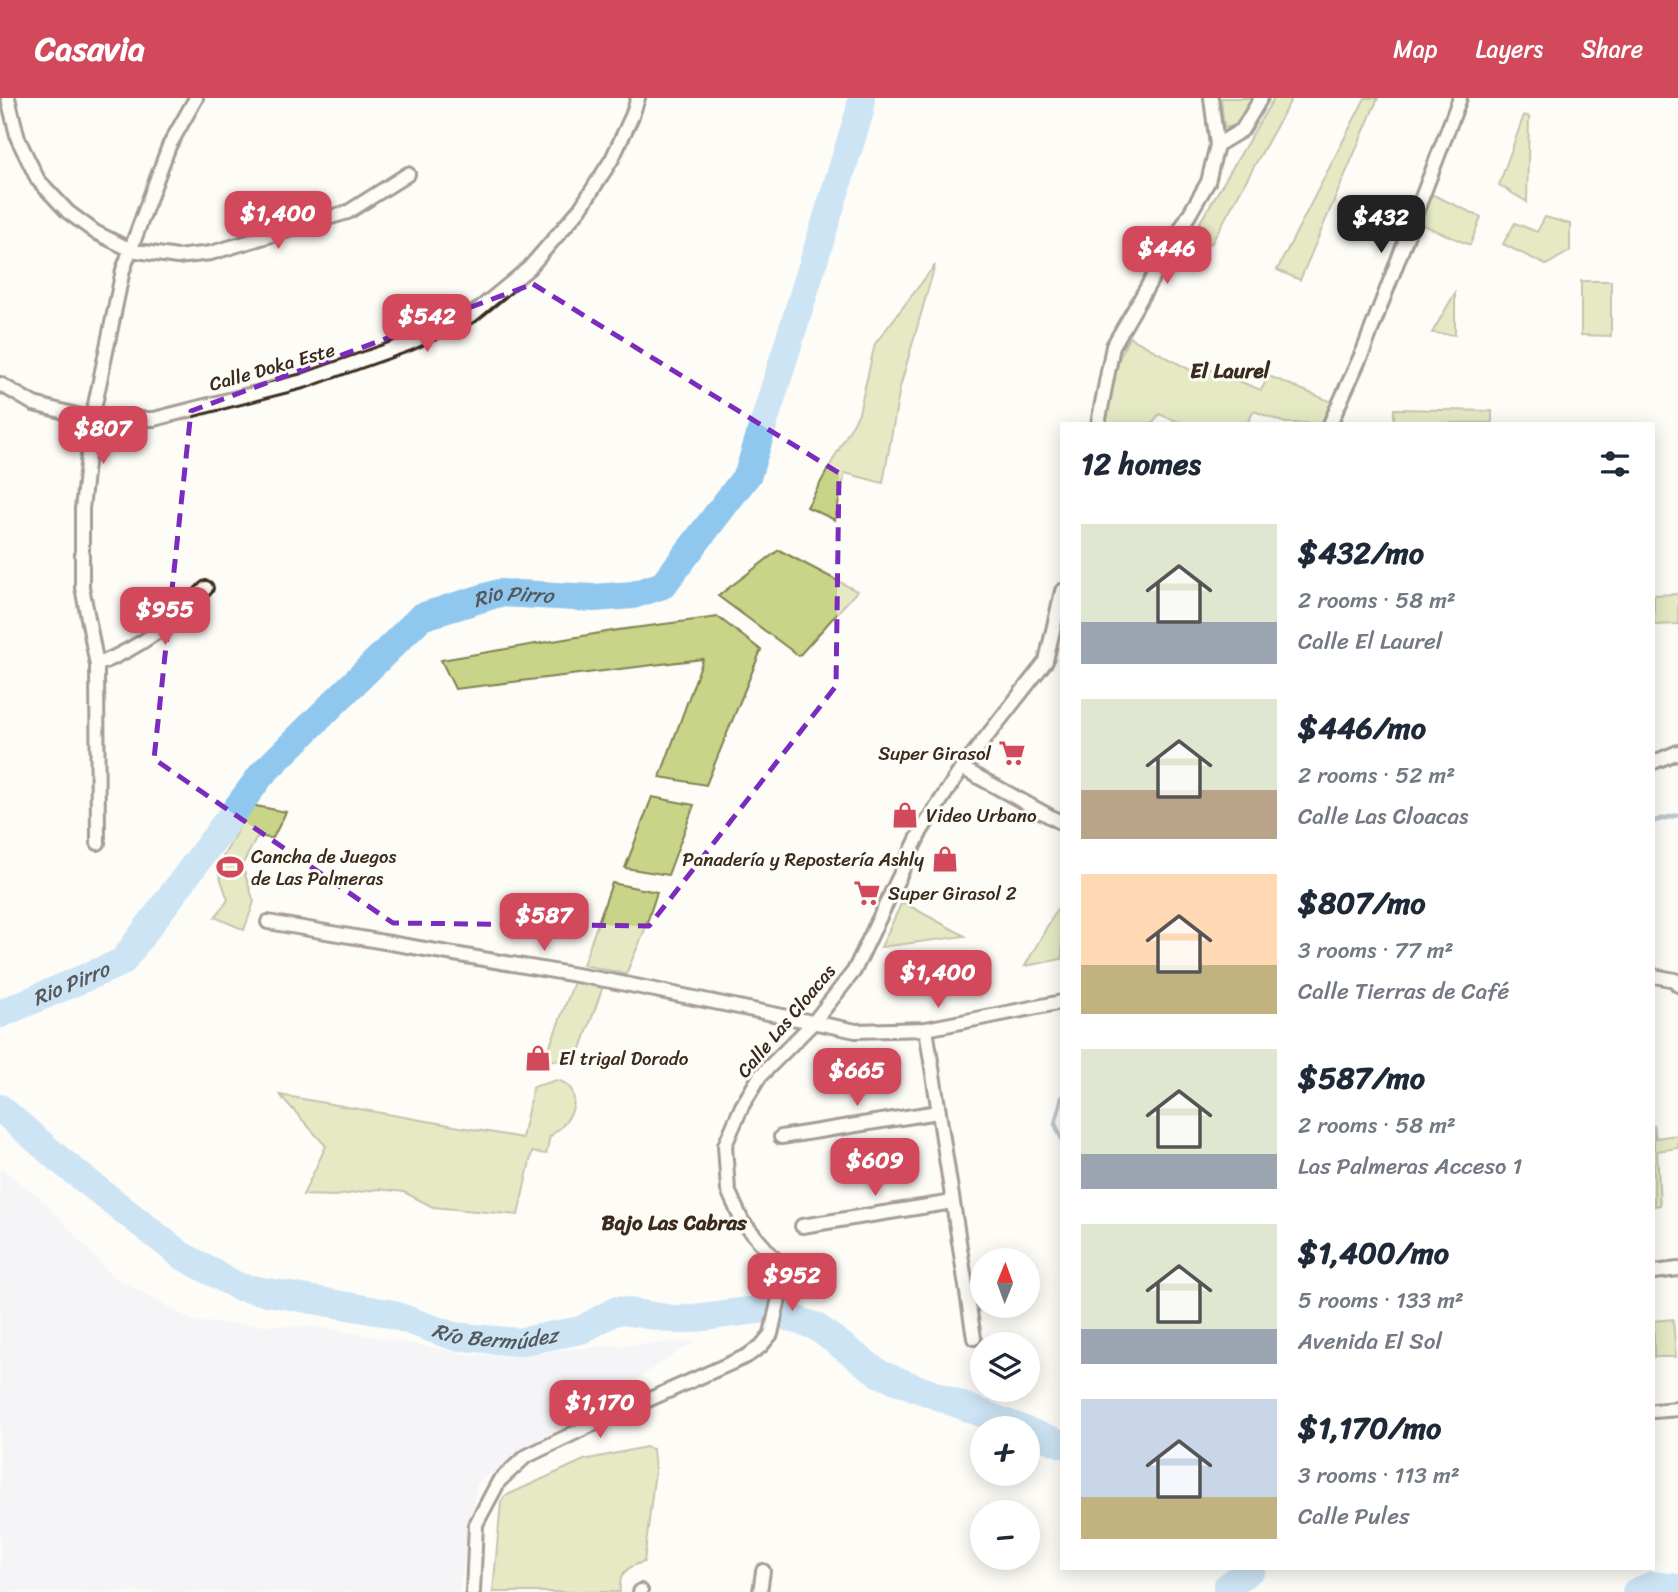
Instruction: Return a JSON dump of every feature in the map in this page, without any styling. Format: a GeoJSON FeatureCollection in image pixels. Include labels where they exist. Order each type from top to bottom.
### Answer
{"type":"FeatureCollection","features":[{"type":"Feature","properties":{"kind":"street"},"geometry":{"type":"LineString","coordinates":[[8,98],[18,139],[38,180],[68,212],[95,232],[131,250],[177,257],[211,253],[348,212],[408,174]]}},
{"type":"Feature","properties":{"kind":"street"},"geometry":{"type":"LineString","coordinates":[[98,843],[97,665],[82,587],[82,509],[92,419],[123,270],[169,146],[196,98]]}},
{"type":"Feature","properties":{"kind":"street","name":"Calle Doka Este"},"geometry":{"type":"LineString","coordinates":[[0,384],[34,404],[92,419],[155,419],[303,381],[410,344],[472,315],[529,268],[580,209],[612,159],[638,98]]}},
{"type":"Feature","properties":{"kind":"street"},"geometry":{"type":"LineString","coordinates":[[1098,422],[1114,346],[1208,182],[1217,145],[1211,98]]}},
{"type":"Feature","properties":{"kind":"street"},"geometry":{"type":"LineString","coordinates":[[1217,145],[1242,130],[1261,98]]}},
{"type":"Feature","properties":{"kind":"street"},"geometry":{"type":"LineString","coordinates":[[1331,422],[1364,349],[1460,98]]}},
{"type":"Feature","properties":{"kind":"street"},"geometry":{"type":"LineString","coordinates":[[97,665],[128,652],[174,621],[206,588]]}},
{"type":"Feature","properties":{"kind":"street","name":"Calle Las Cloacas"},"geometry":{"type":"LineString","coordinates":[[473,1592],[477,1524],[499,1482],[525,1457],[747,1356],[771,1335],[785,1271],[778,1259],[755,1238],[742,1221],[728,1190],[725,1145],[742,1106],[760,1076],[813,1023],[853,971],[920,831],[962,768],[1046,661],[1060,600]]}},
{"type":"Feature","properties":{"kind":"street"},"geometry":{"type":"LineString","coordinates":[[1655,762],[1678,752]]}},
{"type":"Feature","properties":{"kind":"street"},"geometry":{"type":"LineString","coordinates":[[962,768],[1060,822]]}},
{"type":"Feature","properties":{"kind":"street"},"geometry":{"type":"LineString","coordinates":[[268,922],[611,981],[856,1031],[926,1029],[1060,1002]]}},
{"type":"Feature","properties":{"kind":"street"},"geometry":{"type":"LineString","coordinates":[[1655,976],[1675,980],[1678,985]]}},
{"type":"Feature","properties":{"kind":"street"},"geometry":{"type":"LineString","coordinates":[[926,1029],[973,1332]]}},
{"type":"Feature","properties":{"kind":"street"},"geometry":{"type":"LineString","coordinates":[[781,1137],[938,1112]]}},
{"type":"Feature","properties":{"kind":"street"},"geometry":{"type":"LineString","coordinates":[[802,1226],[953,1202]]}},
{"type":"Feature","properties":{"kind":"street"},"geometry":{"type":"LineString","coordinates":[[1655,1272],[1678,1269]]}},
{"type":"Feature","properties":{"kind":"street"},"geometry":{"type":"LineString","coordinates":[[1655,1411],[1678,1409]]}},
{"type":"Feature","properties":{"kind":"street"},"geometry":{"type":"LineString","coordinates":[[760,1592],[763,1571]]}},
{"type":"Feature","properties":{"kind":"highlighted area"},"geometry":{"type":"Polygon","coordinates":[[[533,284],[839,473],[836,686],[649,926],[393,923],[154,759],[191,411],[533,284]]]}},
{"type":"Feature","properties":{"kind":"shaded area"},"geometry":{"type":"Polygon","coordinates":[[[0,1168],[43,1200],[112,1276],[196,1322],[326,1328],[473,1355],[695,1341],[477,1483],[459,1592],[0,1592],[0,1168]]]}},
{"type":"Feature","properties":{"kind":"green space"},"geometry":{"type":"Polygon","coordinates":[[[1221,98],[1253,98],[1237,125],[1224,128],[1221,98]]]}},
{"type":"Feature","properties":{"kind":"green space"},"geometry":{"type":"Polygon","coordinates":[[[1274,98],[1292,98],[1211,244],[1193,234],[1274,98]]]}},
{"type":"Feature","properties":{"kind":"green space"},"geometry":{"type":"Polygon","coordinates":[[[1365,98],[1378,98],[1300,280],[1277,270],[1365,98]]]}},
{"type":"Feature","properties":{"kind":"green space"},"geometry":{"type":"Polygon","coordinates":[[[1524,115],[1529,117],[1527,202],[1499,185],[1524,115]]]}},
{"type":"Feature","properties":{"kind":"green space"},"geometry":{"type":"Polygon","coordinates":[[[1431,194],[1481,217],[1470,245],[1418,223],[1431,194]]]}},
{"type":"Feature","properties":{"kind":"green space"},"geometry":{"type":"Polygon","coordinates":[[[1545,217],[1570,224],[1570,251],[1546,265],[1503,244],[1515,223],[1537,232],[1545,217]]]}},
{"type":"Feature","properties":{"kind":"green space"},"geometry":{"type":"Polygon","coordinates":[[[935,265],[900,387],[883,483],[845,473],[835,520],[807,507],[859,413],[875,344],[935,265]]]}},
{"type":"Feature","properties":{"kind":"green space"},"geometry":{"type":"Polygon","coordinates":[[[1581,281],[1611,281],[1611,336],[1581,335],[1581,281]]]}},
{"type":"Feature","properties":{"kind":"green space"},"geometry":{"type":"Polygon","coordinates":[[[1455,293],[1455,335],[1432,333],[1455,293]]]}},
{"type":"Feature","properties":{"kind":"green space"},"geometry":{"type":"Polygon","coordinates":[[[1129,337],[1192,371],[1196,364],[1261,390],[1269,376],[1332,402],[1322,422],[1282,422],[1254,411],[1248,422],[1179,422],[1159,414],[1154,422],[1105,422],[1119,359],[1129,337]]]}},
{"type":"Feature","properties":{"kind":"green space"},"geometry":{"type":"Polygon","coordinates":[[[1394,409],[1492,411],[1492,422],[1394,422],[1394,409]]]}},
{"type":"Feature","properties":{"kind":"green space"},"geometry":{"type":"Polygon","coordinates":[[[779,550],[857,591],[799,656],[718,596],[779,550]]]}},
{"type":"Feature","properties":{"kind":"green space"},"geometry":{"type":"Polygon","coordinates":[[[1678,594],[1678,624],[1655,625],[1655,595],[1678,594]]]}},
{"type":"Feature","properties":{"kind":"green space"},"geometry":{"type":"Polygon","coordinates":[[[718,617],[761,650],[706,785],[660,777],[703,659],[455,689],[441,660],[618,630],[718,617]]]}},
{"type":"Feature","properties":{"kind":"green space"},"geometry":{"type":"Polygon","coordinates":[[[652,797],[694,805],[668,875],[625,868],[652,797]]]}},
{"type":"Feature","properties":{"kind":"green space","name":"Cancha de Juegos de Las Palmeras"},"geometry":{"type":"Polygon","coordinates":[[[251,805],[286,812],[273,838],[257,837],[242,865],[254,902],[244,930],[215,917],[228,900],[217,868],[251,805]]]}},
{"type":"Feature","properties":{"kind":"green space"},"geometry":{"type":"Polygon","coordinates":[[[612,883],[657,892],[626,974],[583,965],[612,883]]]}},
{"type":"Feature","properties":{"kind":"green space"},"geometry":{"type":"Polygon","coordinates":[[[902,902],[965,936],[881,947],[902,902]]]}},
{"type":"Feature","properties":{"kind":"green space"},"geometry":{"type":"Polygon","coordinates":[[[1057,909],[1060,911],[1060,959],[1025,966],[1057,909]]]}},
{"type":"Feature","properties":{"kind":"green space"},"geometry":{"type":"Polygon","coordinates":[[[574,982],[603,986],[576,1063],[545,1059],[574,982]]]}},
{"type":"Feature","properties":{"kind":"green space"},"geometry":{"type":"Polygon","coordinates":[[[557,1080],[570,1088],[574,1099],[573,1106],[568,1119],[550,1137],[546,1154],[532,1152],[518,1215],[433,1207],[404,1192],[378,1189],[335,1196],[303,1195],[326,1146],[280,1095],[522,1138],[533,1087],[557,1080]]]}},
{"type":"Feature","properties":{"kind":"green space"},"geometry":{"type":"Polygon","coordinates":[[[1655,1132],[1656,1138],[1678,1135],[1678,1148],[1657,1151],[1660,1205],[1655,1206],[1655,1132]]]}},
{"type":"Feature","properties":{"kind":"green space"},"geometry":{"type":"Polygon","coordinates":[[[1673,1319],[1676,1357],[1655,1357],[1655,1321],[1673,1319]]]}},
{"type":"Feature","properties":{"kind":"green space"},"geometry":{"type":"Polygon","coordinates":[[[646,1447],[653,1449],[655,1471],[644,1562],[625,1572],[620,1592],[493,1592],[501,1502],[505,1496],[584,1460],[646,1447]]]}},
{"type":"Feature","properties":{"kind":"waterway","name":"Rio Pirro"},"geometry":{"type":"LineString","coordinates":[[0,1014],[122,962],[262,774],[421,617],[499,593],[594,598],[633,595],[663,585],[748,474],[860,111],[861,98]]}},
{"type":"Feature","properties":{"kind":"waterway"},"geometry":{"type":"LineString","coordinates":[[1655,821],[1678,815]]}},
{"type":"Feature","properties":{"kind":"waterway"},"geometry":{"type":"LineString","coordinates":[[1060,1105],[1055,1124],[1060,1135]]}},
{"type":"Feature","properties":{"kind":"waterway","name":"Río Bermúdez"},"geometry":{"type":"LineString","coordinates":[[0,1108],[61,1161],[181,1255],[239,1287],[388,1313],[453,1336],[518,1342],[581,1330],[617,1310],[679,1320],[764,1309],[815,1326],[880,1374],[989,1416]]}},
{"type":"Feature","properties":{"kind":"waterway","name":"Río Bermúdez"},"geometry":{"type":"LineString","coordinates":[[1040,1436],[1060,1443]]}},
{"type":"Feature","properties":{"kind":"waterway","name":"Río Bermúdez"},"geometry":{"type":"LineString","coordinates":[[1228,1592],[1227,1587],[1249,1570]]}},
{"type":"Feature","properties":{"kind":"waterway","name":"Río Bermúdez"},"geometry":{"type":"LineString","coordinates":[[1636,1592],[1652,1585],[1678,1588]]}},
{"type":"Feature","properties":{"kind":"place","name":"Super Girasol"},"geometry":{"type":"Point","coordinates":[1012,753]}},
{"type":"Feature","properties":{"kind":"place","name":"Video Urbano"},"geometry":{"type":"Point","coordinates":[905,815]}},
{"type":"Feature","properties":{"kind":"place","name":"Panadería y Repostería Ashly"},"geometry":{"type":"Point","coordinates":[945,859]}},
{"type":"Feature","properties":{"kind":"place","name":"Cancha de Juegos de Las Palmeras"},"geometry":{"type":"Point","coordinates":[230,867]}},
{"type":"Feature","properties":{"kind":"place","name":"Super Girasol 2"},"geometry":{"type":"Point","coordinates":[867,893]}},
{"type":"Feature","properties":{"kind":"place","name":"El trigal Dorado"},"geometry":{"type":"Point","coordinates":[538,1058]}},
{"type":"Feature","properties":{"kind":"district","name":"El Laurel"},"geometry":{"type":"Point","coordinates":[1230,371]}},
{"type":"Feature","properties":{"kind":"district","name":"Bajo Las Cabras"},"geometry":{"type":"Point","coordinates":[674,1223]}}]}
